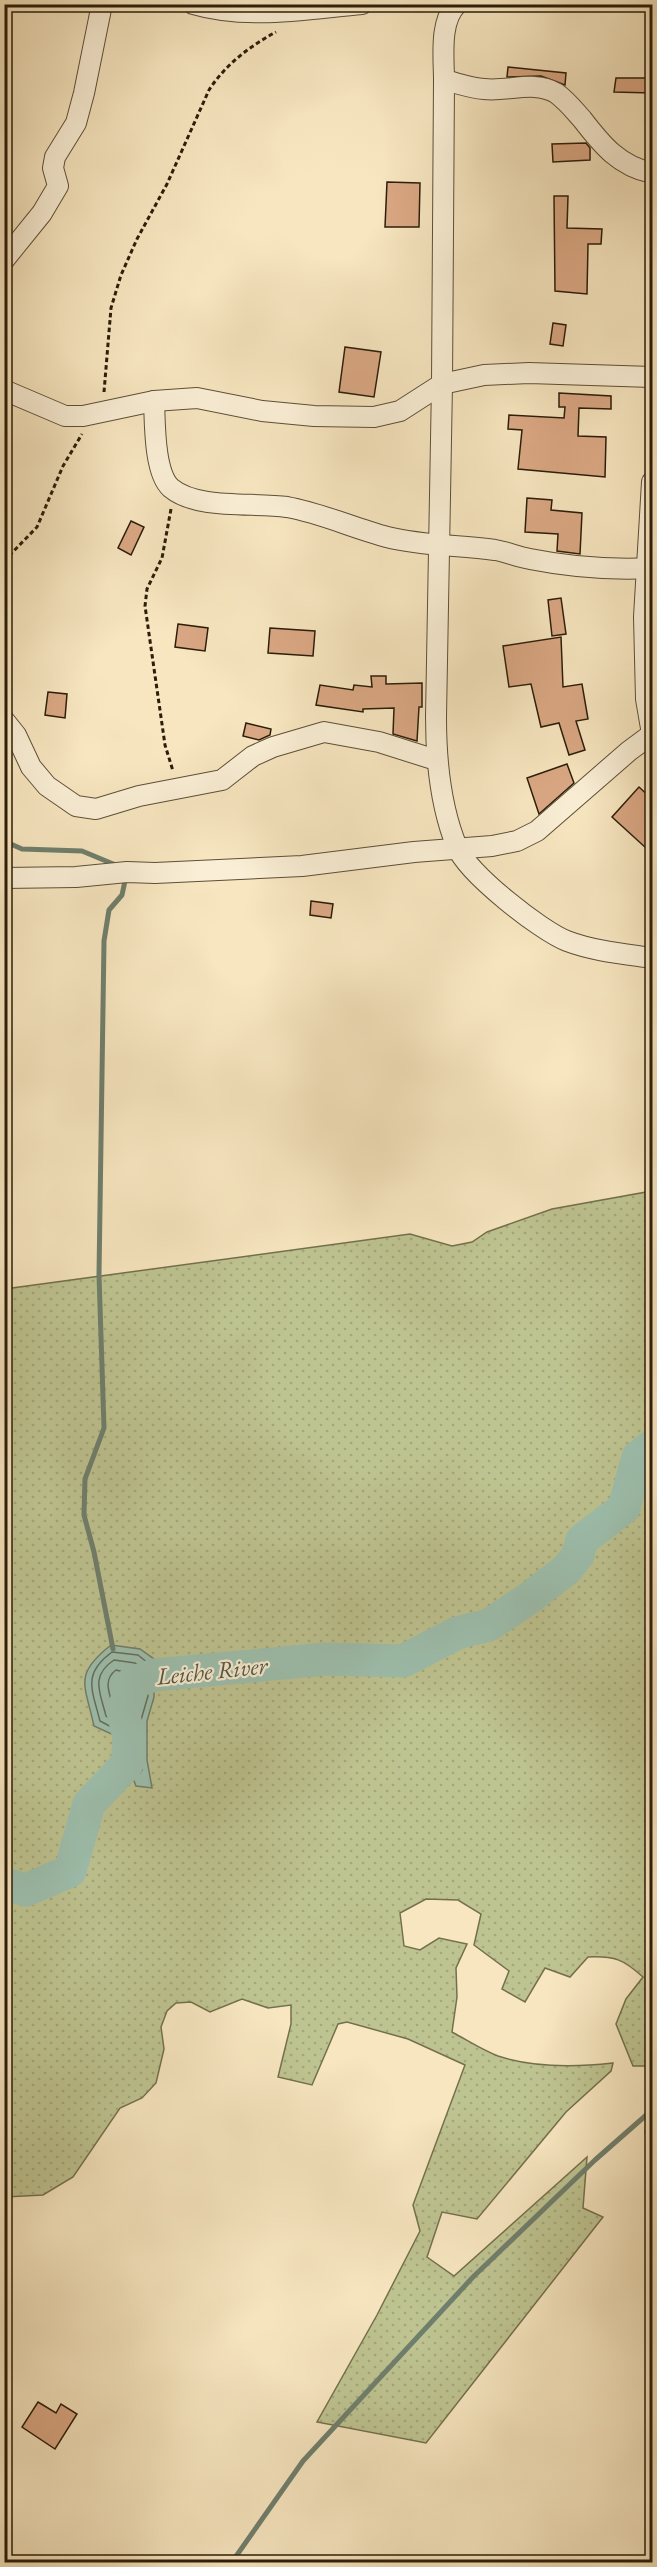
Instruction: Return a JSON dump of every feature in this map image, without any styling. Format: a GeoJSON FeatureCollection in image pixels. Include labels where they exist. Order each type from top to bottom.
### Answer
{"type":"FeatureCollection","features":[{"type":"Feature","properties":{"kind":"street"},"geometry":{"type":"LineString","coordinates":[[4,260],[42,213],[58,186],[53,168],[56,157],[76,123],[102,4]]}},
{"type":"Feature","properties":{"kind":"street"},"geometry":{"type":"LineString","coordinates":[[193,4],[217,11],[251,12],[362,4]]}},
{"type":"Feature","properties":{"kind":"street"},"geometry":{"type":"LineString","coordinates":[[457,4],[445,30],[444,80],[436,760],[444,802],[457,850],[480,877],[530,918],[567,940],[652,958]]}},
{"type":"Feature","properties":{"kind":"street"},"geometry":{"type":"LineString","coordinates":[[444,80],[482,89],[502,90],[537,86],[548,89],[566,100],[622,163],[652,173]]}},
{"type":"Feature","properties":{"kind":"street"},"geometry":{"type":"LineString","coordinates":[[4,390],[65,416],[100,413],[154,401],[197,398],[262,411],[314,416],[374,417],[400,411],[442,384],[484,375],[529,373],[652,377]]}},
{"type":"Feature","properties":{"kind":"street"},"geometry":{"type":"LineString","coordinates":[[154,401],[155,434],[163,478],[172,489],[202,501],[286,507],[386,537],[439,545],[498,550],[531,559],[610,568],[650,568]]}},
{"type":"Feature","properties":{"kind":"street"},"geometry":{"type":"LineString","coordinates":[[9,874],[76,877],[127,872],[155,873],[302,866],[414,852],[457,850],[517,841],[537,831],[629,751],[652,734],[648,719],[644,664],[652,482]]}},
{"type":"Feature","properties":{"kind":"street"},"geometry":{"type":"LineString","coordinates":[[4,720],[16,735],[39,777],[60,796],[76,806],[96,809],[222,780],[253,756],[273,747],[324,732],[379,742],[436,760]]}},
{"type":"Feature","properties":{"kind":"path"},"geometry":{"type":"LineString","coordinates":[[4,561],[37,527],[67,459],[100,413],[111,308],[137,239],[166,184],[209,90],[218,77],[260,40],[279,30]]}},
{"type":"Feature","properties":{"kind":"path"},"geometry":{"type":"LineString","coordinates":[[172,489],[170,521],[162,558],[147,589],[145,606],[165,745],[178,789]]}},
{"type":"Feature","properties":{"kind":"green space"},"geometry":{"type":"Polygon","coordinates":[[[652,1191],[652,2066],[633,2066],[616,2024],[626,1999],[643,1977],[624,1962],[605,1957],[588,1957],[570,1977],[545,1968],[525,2002],[502,1989],[509,1971],[474,1945],[481,1914],[458,1900],[426,1899],[400,1913],[404,1946],[420,1950],[439,1938],[467,1944],[456,1968],[457,1997],[452,2032],[492,2054],[526,2063],[570,2066],[613,2063],[611,2071],[566,2112],[477,2219],[442,2212],[427,2257],[454,2276],[587,2157],[583,2208],[603,2217],[426,2443],[317,2422],[377,2315],[420,2231],[413,2205],[465,2065],[408,2039],[347,2022],[338,2024],[312,2085],[278,2077],[291,2024],[291,2005],[268,2008],[242,1999],[210,2012],[191,2002],[176,2003],[167,2011],[161,2027],[164,2049],[156,2083],[142,2098],[120,2108],[73,2177],[43,2195],[5,2197],[5,1289],[410,1234],[452,1246],[472,1242],[487,1232],[552,1209],[652,1191]]]}},
{"type":"Feature","properties":{"kind":"green space"},"geometry":{"type":"Polygon","coordinates":[[[652,2091],[652,2136],[645,2133],[652,2091]]]}},
{"type":"Feature","properties":{"kind":"water"},"geometry":{"type":"Polygon","coordinates":[[[111,1645],[140,1649],[154,1659],[154,1697],[147,1721],[147,1760],[152,1788],[136,1786],[116,1736],[94,1726],[85,1681],[91,1664],[111,1645]]]}},
{"type":"Feature","properties":{"kind":"building"},"geometry":{"type":"Polygon","coordinates":[[[508,67],[566,73],[565,85],[541,76],[507,77],[508,67]]]}},
{"type":"Feature","properties":{"kind":"building"},"geometry":{"type":"Polygon","coordinates":[[[616,78],[652,78],[652,93],[614,92],[616,78]]]}},
{"type":"Feature","properties":{"kind":"building"},"geometry":{"type":"Polygon","coordinates":[[[586,143],[590,148],[590,160],[553,162],[552,144],[586,143]]]}},
{"type":"Feature","properties":{"kind":"building"},"geometry":{"type":"Polygon","coordinates":[[[387,182],[420,183],[419,227],[385,227],[387,182]]]}},
{"type":"Feature","properties":{"kind":"building"},"geometry":{"type":"Polygon","coordinates":[[[554,196],[568,196],[567,228],[602,229],[601,244],[588,244],[587,294],[555,291],[554,196]]]}},
{"type":"Feature","properties":{"kind":"building"},"geometry":{"type":"Polygon","coordinates":[[[553,323],[566,325],[563,346],[550,344],[553,323]]]}},
{"type":"Feature","properties":{"kind":"building"},"geometry":{"type":"Polygon","coordinates":[[[345,347],[381,352],[374,397],[339,392],[345,347]]]}},
{"type":"Feature","properties":{"kind":"building"},"geometry":{"type":"Polygon","coordinates":[[[559,393],[611,396],[611,409],[579,408],[578,436],[606,437],[605,477],[518,469],[522,430],[508,429],[509,415],[564,418],[565,407],[559,407],[559,393]]]}},
{"type":"Feature","properties":{"kind":"building"},"geometry":{"type":"Polygon","coordinates":[[[527,498],[552,500],[551,510],[582,513],[580,554],[557,551],[558,534],[525,532],[527,498]]]}},
{"type":"Feature","properties":{"kind":"building"},"geometry":{"type":"Polygon","coordinates":[[[131,521],[144,527],[131,555],[118,548],[131,521]]]}},
{"type":"Feature","properties":{"kind":"building"},"geometry":{"type":"Polygon","coordinates":[[[561,598],[566,634],[552,636],[548,600],[561,598]]]}},
{"type":"Feature","properties":{"kind":"building"},"geometry":{"type":"Polygon","coordinates":[[[178,624],[208,628],[205,651],[175,647],[178,624]]]}},
{"type":"Feature","properties":{"kind":"building"},"geometry":{"type":"Polygon","coordinates":[[[270,628],[315,631],[313,656],[268,653],[270,628]]]}},
{"type":"Feature","properties":{"kind":"building"},"geometry":{"type":"Polygon","coordinates":[[[561,637],[563,687],[582,684],[588,719],[576,721],[585,750],[569,755],[559,723],[541,727],[531,684],[509,687],[503,646],[561,637]]]}},
{"type":"Feature","properties":{"kind":"building"},"geometry":{"type":"Polygon","coordinates":[[[371,676],[386,676],[386,684],[422,683],[422,707],[419,707],[417,741],[393,734],[394,708],[363,709],[363,712],[316,705],[320,685],[353,690],[354,685],[372,687],[371,676]]]}},
{"type":"Feature","properties":{"kind":"building"},"geometry":{"type":"Polygon","coordinates":[[[48,692],[67,694],[65,718],[45,715],[48,692]]]}},
{"type":"Feature","properties":{"kind":"building"},"geometry":{"type":"Polygon","coordinates":[[[246,723],[271,729],[270,735],[259,740],[243,736],[246,723]]]}},
{"type":"Feature","properties":{"kind":"building"},"geometry":{"type":"Polygon","coordinates":[[[567,764],[574,783],[539,814],[527,778],[567,764]]]}},
{"type":"Feature","properties":{"kind":"building"},"geometry":{"type":"Polygon","coordinates":[[[639,787],[652,799],[652,841],[646,848],[612,817],[639,787]]]}},
{"type":"Feature","properties":{"kind":"building"},"geometry":{"type":"Polygon","coordinates":[[[311,901],[333,904],[331,918],[310,915],[311,901]]]}},
{"type":"Feature","properties":{"kind":"building"},"geometry":{"type":"Polygon","coordinates":[[[38,2402],[56,2413],[61,2404],[77,2414],[55,2449],[22,2427],[38,2402]]]}},
{"type":"Feature","properties":{"kind":"waterway"},"geometry":{"type":"LineString","coordinates":[[4,841],[22,849],[82,851],[118,866]]}},
{"type":"Feature","properties":{"kind":"waterway"},"geometry":{"type":"LineString","coordinates":[[113,1649],[94,1552],[84,1515],[85,1479],[104,1428],[99,1275],[104,941],[109,910],[122,895],[126,876]]}},
{"type":"Feature","properties":{"kind":"waterway","name":"Leiche River"},"geometry":{"type":"LineString","coordinates":[[4,1884],[26,1890],[70,1871],[89,1804],[127,1764],[129,1738],[123,1712],[132,1683],[154,1675],[326,1659],[403,1661],[457,1633],[489,1625],[566,1570],[578,1555],[582,1540],[624,1508],[638,1457],[652,1446]]}},
{"type":"Feature","properties":{"kind":"waterway"},"geometry":{"type":"LineString","coordinates":[[232,2562],[303,2461],[473,2277],[595,2160],[652,2110]]}}]}
